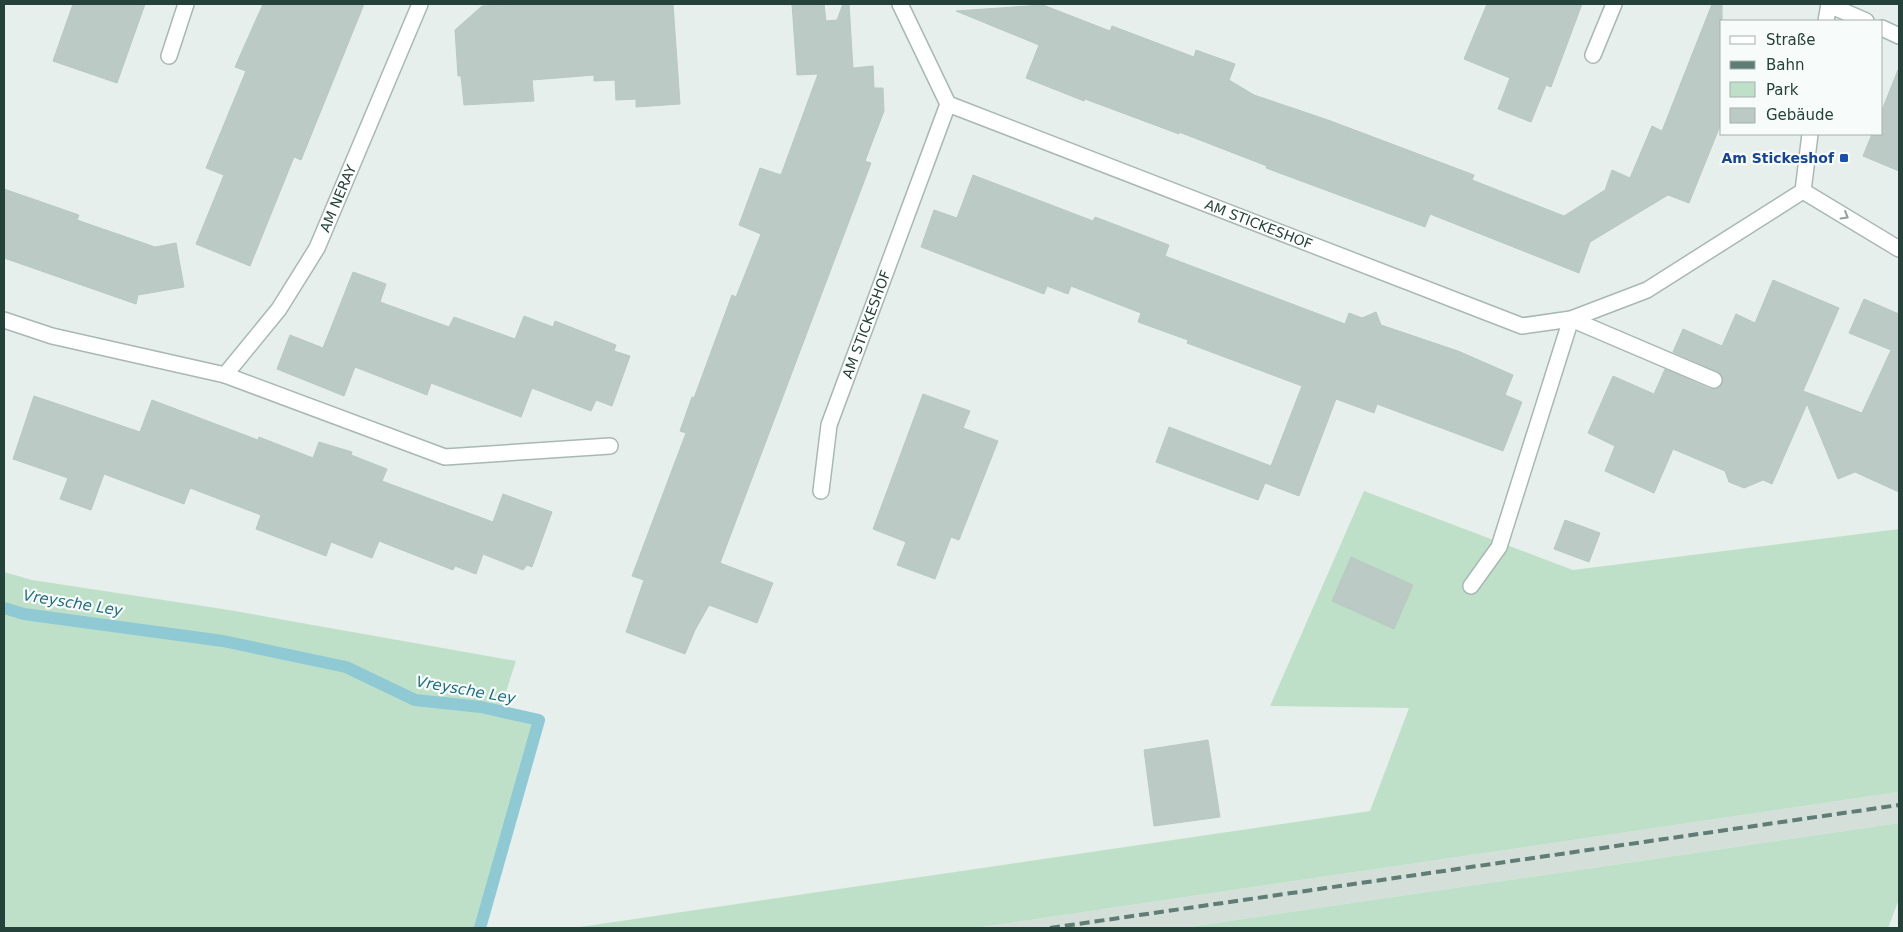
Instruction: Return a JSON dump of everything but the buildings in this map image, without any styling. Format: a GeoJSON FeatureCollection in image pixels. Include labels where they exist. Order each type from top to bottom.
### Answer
{"type":"FeatureCollection","features":[{"type":"Feature","properties":{"kind":"street"},"geometry":{"type":"LineString","coordinates":[[169,56],[186,4]]}},
{"type":"Feature","properties":{"kind":"street","name":"AM NERAY"},"geometry":{"type":"LineString","coordinates":[[225,375],[279,309],[317,248],[420,4]]}},
{"type":"Feature","properties":{"kind":"street"},"geometry":{"type":"LineString","coordinates":[[900,4],[948,104]]}},
{"type":"Feature","properties":{"kind":"street"},"geometry":{"type":"LineString","coordinates":[[1593,55],[1614,4]]}},
{"type":"Feature","properties":{"kind":"street"},"geometry":{"type":"LineString","coordinates":[[1826,20],[1829,4],[1864,20]]}},
{"type":"Feature","properties":{"kind":"street"},"geometry":{"type":"LineString","coordinates":[[1883,28],[1899,36]]}},
{"type":"Feature","properties":{"kind":"street","name":"AM STICKESHOF"},"geometry":{"type":"LineString","coordinates":[[821,491],[829,426],[948,104],[1522,326],[1571,319],[1647,290],[1803,191]]}},
{"type":"Feature","properties":{"kind":"street"},"geometry":{"type":"LineString","coordinates":[[1810,135],[1803,191],[1899,249]]}},
{"type":"Feature","properties":{"kind":"street"},"geometry":{"type":"LineString","coordinates":[[1471,586],[1499,547],[1571,319],[1714,380]]}},
{"type":"Feature","properties":{"kind":"street"},"geometry":{"type":"LineString","coordinates":[[4,320],[52,336],[225,375],[445,457],[610,446]]}},
{"type":"Feature","properties":{"kind":"shaded area"},"geometry":{"type":"Polygon","coordinates":[[[1899,792],[1899,823],[1182,928],[975,928],[1899,792]]]}},
{"type":"Feature","properties":{"kind":"green space"},"geometry":{"type":"Polygon","coordinates":[[[1364,491],[1573,570],[1899,529],[1899,792],[975,928],[573,928],[1370,811],[1409,708],[1270,706],[1364,491]]]}},
{"type":"Feature","properties":{"kind":"green space"},"geometry":{"type":"Polygon","coordinates":[[[4,572],[32,580],[229,610],[516,661],[501,707],[542,716],[483,928],[4,928],[4,572]]]}},
{"type":"Feature","properties":{"kind":"green space"},"geometry":{"type":"Polygon","coordinates":[[[1899,823],[1899,899],[1888,928],[1182,928],[1899,823]]]}},
{"type":"Feature","properties":{"kind":"waterway","name":"Vreysche Ley"},"geometry":{"type":"LineString","coordinates":[[4,608],[24,614],[223,641],[346,667],[415,700],[481,707],[539,720],[480,928]]}},
{"type":"Feature","properties":{"kind":"railway"},"geometry":{"type":"LineString","coordinates":[[1050,928],[1899,805]]}},
{"type":"Feature","properties":{"kind":"place","name":"Am Stickeshof"},"geometry":{"type":"Point","coordinates":[1844,158]}}]}
